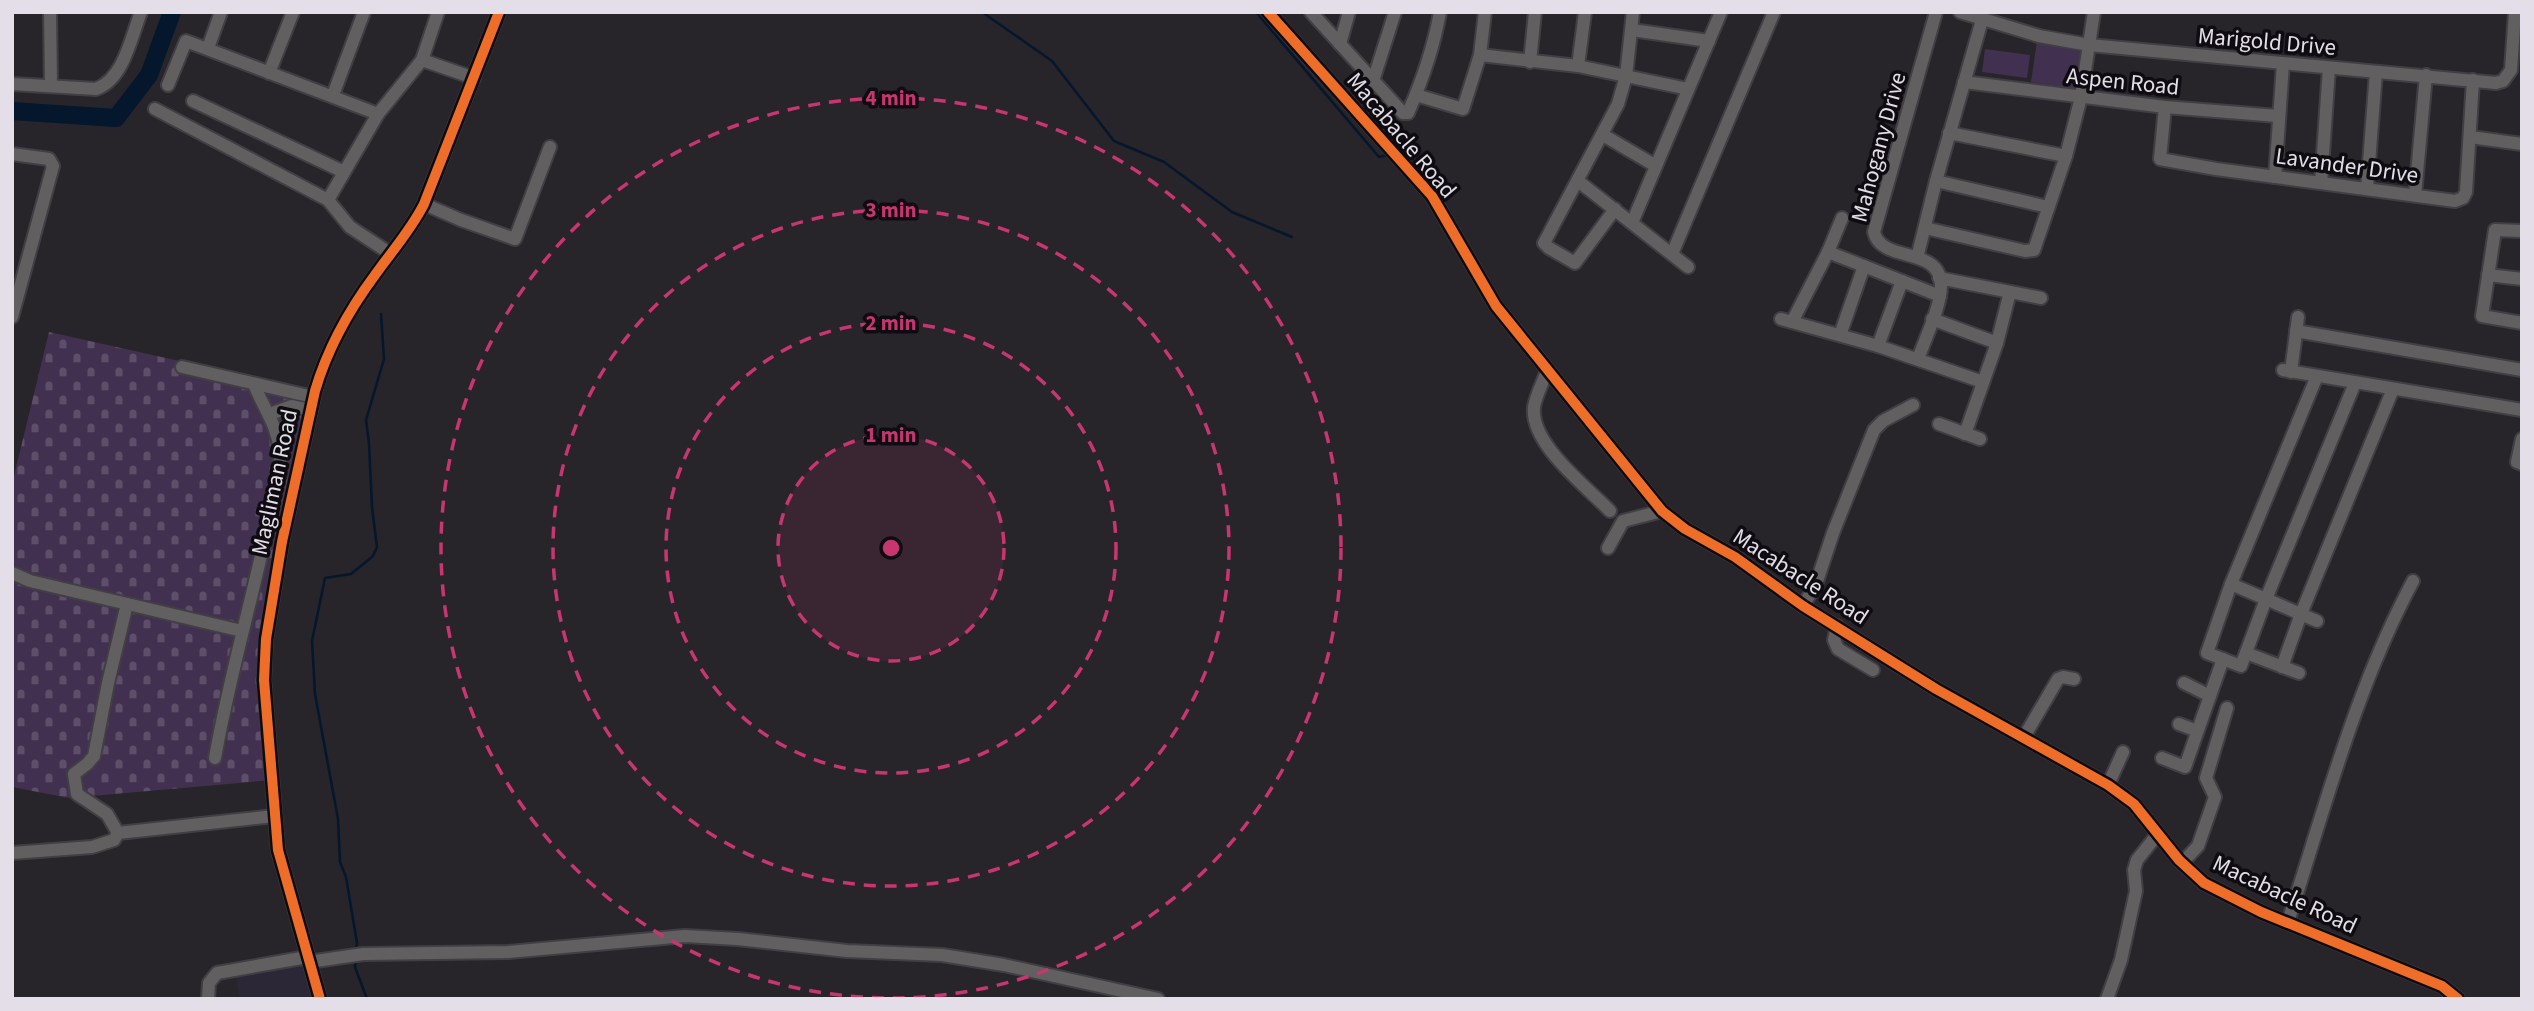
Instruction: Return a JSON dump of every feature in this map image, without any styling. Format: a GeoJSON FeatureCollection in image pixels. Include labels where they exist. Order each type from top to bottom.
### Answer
{"type":"FeatureCollection","features":[{"type":"Feature","properties":{"kind":"street"},"geometry":{"type":"LineString","coordinates":[[50,12],[51,86]]}},
{"type":"Feature","properties":{"kind":"street"},"geometry":{"type":"LineString","coordinates":[[12,84],[96,89],[102,87],[124,61],[141,12]]}},
{"type":"Feature","properties":{"kind":"street"},"geometry":{"type":"LineString","coordinates":[[208,48],[221,12]]}},
{"type":"Feature","properties":{"kind":"street"},"geometry":{"type":"LineString","coordinates":[[270,73],[293,12]]}},
{"type":"Feature","properties":{"kind":"street"},"geometry":{"type":"LineString","coordinates":[[333,95],[364,12]]}},
{"type":"Feature","properties":{"kind":"street"},"geometry":{"type":"LineString","coordinates":[[328,200],[379,114],[422,60],[438,12]]}},
{"type":"Feature","properties":{"kind":"street","name":"Magliman Road"},"geometry":{"type":"LineString","coordinates":[[320,999],[281,868],[274,816],[264,680],[266,639],[282,542],[321,369],[343,326],[416,221],[499,12]]}},
{"type":"Feature","properties":{"kind":"street","name":"Macabacle Road"},"geometry":{"type":"LineString","coordinates":[[1268,12],[1432,196],[1496,306],[1662,511],[1685,529],[1735,556],[1803,606],[1937,689],[2108,785],[2134,804],[2190,872],[2218,891],[2434,982],[2458,999]]}},
{"type":"Feature","properties":{"kind":"street"},"geometry":{"type":"LineString","coordinates":[[1311,12],[1403,113],[1408,113],[1416,95],[1440,12]]}},
{"type":"Feature","properties":{"kind":"street"},"geometry":{"type":"LineString","coordinates":[[1340,44],[1349,12]]}},
{"type":"Feature","properties":{"kind":"street"},"geometry":{"type":"LineString","coordinates":[[1373,81],[1395,12]]}},
{"type":"Feature","properties":{"kind":"street"},"geometry":{"type":"LineString","coordinates":[[1416,95],[1463,109],[1479,55],[1485,12]]}},
{"type":"Feature","properties":{"kind":"street"},"geometry":{"type":"LineString","coordinates":[[1530,62],[1535,12]]}},
{"type":"Feature","properties":{"kind":"street"},"geometry":{"type":"LineString","coordinates":[[1578,66],[1586,12]]}},
{"type":"Feature","properties":{"kind":"street"},"geometry":{"type":"LineString","coordinates":[[1615,209],[1575,263],[1544,243],[1546,234],[1604,135],[1618,104],[1626,76],[1633,12]]}},
{"type":"Feature","properties":{"kind":"street"},"geometry":{"type":"LineString","coordinates":[[1632,223],[1721,12]]}},
{"type":"Feature","properties":{"kind":"street"},"geometry":{"type":"LineString","coordinates":[[1672,254],[1774,12]]}},
{"type":"Feature","properties":{"kind":"street","name":"Mahogany Drive"},"geometry":{"type":"LineString","coordinates":[[1936,12],[1874,232],[1875,239],[1882,247],[1927,262],[1939,278]]}},
{"type":"Feature","properties":{"kind":"street","name":"Marigold Drive"},"geometry":{"type":"LineString","coordinates":[[1959,12],[2039,36],[2089,45],[2496,83],[2508,77],[2511,70],[2515,12]]}},
{"type":"Feature","properties":{"kind":"street"},"geometry":{"type":"LineString","coordinates":[[1925,228],[2025,251],[2034,250],[2066,156],[2081,97],[2094,12]]}},
{"type":"Feature","properties":{"kind":"street"},"geometry":{"type":"LineString","coordinates":[[1918,254],[1982,20]]}},
{"type":"Feature","properties":{"kind":"street"},"geometry":{"type":"LineString","coordinates":[[1632,30],[1709,41]]}},
{"type":"Feature","properties":{"kind":"street"},"geometry":{"type":"LineString","coordinates":[[168,85],[186,41],[379,114]]}},
{"type":"Feature","properties":{"kind":"street"},"geometry":{"type":"LineString","coordinates":[[1479,55],[1578,66],[1688,89]]}},
{"type":"Feature","properties":{"kind":"street"},"geometry":{"type":"LineString","coordinates":[[422,60],[474,78]]}},
{"type":"Feature","properties":{"kind":"street"},"geometry":{"type":"LineString","coordinates":[[2275,177],[2283,64]]}},
{"type":"Feature","properties":{"kind":"street"},"geometry":{"type":"LineString","coordinates":[[2321,183],[2329,68]]}},
{"type":"Feature","properties":{"kind":"street"},"geometry":{"type":"LineString","coordinates":[[2367,189],[2376,72]]}},
{"type":"Feature","properties":{"kind":"street"},"geometry":{"type":"LineString","coordinates":[[2414,195],[2426,75]]}},
{"type":"Feature","properties":{"kind":"street","name":"Lavander Drive"},"geometry":{"type":"LineString","coordinates":[[2165,107],[2160,159],[2455,201],[2463,198],[2466,192],[2473,80]]}},
{"type":"Feature","properties":{"kind":"street","name":"Aspen Road"},"geometry":{"type":"LineString","coordinates":[[1964,82],[2165,107],[2278,116]]}},
{"type":"Feature","properties":{"kind":"street"},"geometry":{"type":"LineString","coordinates":[[192,101],[344,172]]}},
{"type":"Feature","properties":{"kind":"street"},"geometry":{"type":"LineString","coordinates":[[155,109],[328,200],[350,227],[391,254]]}},
{"type":"Feature","properties":{"kind":"street"},"geometry":{"type":"LineString","coordinates":[[1949,133],[2066,156]]}},
{"type":"Feature","properties":{"kind":"street"},"geometry":{"type":"LineString","coordinates":[[1604,135],[1656,166]]}},
{"type":"Feature","properties":{"kind":"street"},"geometry":{"type":"LineString","coordinates":[[2470,137],[2522,144]]}},
{"type":"Feature","properties":{"kind":"street"},"geometry":{"type":"LineString","coordinates":[[424,204],[515,239],[550,147]]}},
{"type":"Feature","properties":{"kind":"street"},"geometry":{"type":"LineString","coordinates":[[12,154],[49,159],[53,166],[12,317]]}},
{"type":"Feature","properties":{"kind":"street"},"geometry":{"type":"LineString","coordinates":[[1578,181],[1688,267]]}},
{"type":"Feature","properties":{"kind":"street"},"geometry":{"type":"LineString","coordinates":[[1936,181],[2048,207]]}},
{"type":"Feature","properties":{"kind":"street"},"geometry":{"type":"LineString","coordinates":[[1842,218],[1829,252],[1787,320],[1878,345],[1983,382]]}},
{"type":"Feature","properties":{"kind":"street"},"geometry":{"type":"LineString","coordinates":[[2522,231],[2495,230],[2482,316],[2522,323]]}},
{"type":"Feature","properties":{"kind":"street"},"geometry":{"type":"LineString","coordinates":[[1829,252],[1940,296]]}},
{"type":"Feature","properties":{"kind":"street"},"geometry":{"type":"LineString","coordinates":[[1840,335],[1864,266]]}},
{"type":"Feature","properties":{"kind":"street"},"geometry":{"type":"LineString","coordinates":[[2488,275],[2522,279]]}},
{"type":"Feature","properties":{"kind":"street"},"geometry":{"type":"LineString","coordinates":[[1918,359],[1940,296],[1939,278],[2041,298]]}},
{"type":"Feature","properties":{"kind":"street"},"geometry":{"type":"LineString","coordinates":[[1878,345],[1902,281]]}},
{"type":"Feature","properties":{"kind":"street"},"geometry":{"type":"LineString","coordinates":[[1965,433],[1997,343],[2010,292]]}},
{"type":"Feature","properties":{"kind":"street"},"geometry":{"type":"LineString","coordinates":[[2298,317],[2287,371],[2522,410]]}},
{"type":"Feature","properties":{"kind":"street"},"geometry":{"type":"LineString","coordinates":[[1932,320],[1997,343]]}},
{"type":"Feature","properties":{"kind":"street"},"geometry":{"type":"LineString","coordinates":[[2297,331],[2522,370]]}},
{"type":"Feature","properties":{"kind":"street"},"geometry":{"type":"LineString","coordinates":[[182,368],[254,383],[312,403]]}},
{"type":"Feature","properties":{"kind":"street"},"geometry":{"type":"LineString","coordinates":[[1547,370],[1534,406],[1535,423],[1544,443],[1610,510]]}},
{"type":"Feature","properties":{"kind":"street"},"geometry":{"type":"LineString","coordinates":[[2317,376],[2231,584],[2207,653],[2241,667],[2266,598],[2355,383]]}},
{"type":"Feature","properties":{"kind":"street"},"geometry":{"type":"LineString","coordinates":[[215,758],[279,474],[280,453],[271,414],[254,383]]}},
{"type":"Feature","properties":{"kind":"street"},"geometry":{"type":"LineString","coordinates":[[2282,667],[2393,389]]}},
{"type":"Feature","properties":{"kind":"street"},"geometry":{"type":"LineString","coordinates":[[271,414],[285,407],[312,403]]}},
{"type":"Feature","properties":{"kind":"street"},"geometry":{"type":"LineString","coordinates":[[1803,606],[1816,584],[1874,430],[1882,421],[1913,405]]}},
{"type":"Feature","properties":{"kind":"street"},"geometry":{"type":"LineString","coordinates":[[1939,424],[1980,439]]}},
{"type":"Feature","properties":{"kind":"street"},"geometry":{"type":"LineString","coordinates":[[2522,439],[2517,462],[2522,464]]}},
{"type":"Feature","properties":{"kind":"street"},"geometry":{"type":"LineString","coordinates":[[1608,548],[1623,521],[1662,511]]}},
{"type":"Feature","properties":{"kind":"street"},"geometry":{"type":"LineString","coordinates":[[12,573],[30,581],[242,631]]}},
{"type":"Feature","properties":{"kind":"street"},"geometry":{"type":"LineString","coordinates":[[2288,922],[2333,772],[2360,694],[2413,581]]}},
{"type":"Feature","properties":{"kind":"street"},"geometry":{"type":"LineString","coordinates":[[2231,584],[2317,621]]}},
{"type":"Feature","properties":{"kind":"street"},"geometry":{"type":"LineString","coordinates":[[118,833],[107,814],[77,794],[74,774],[94,756],[127,604]]}},
{"type":"Feature","properties":{"kind":"street"},"geometry":{"type":"LineString","coordinates":[[1837,626],[1834,640],[1838,649],[1873,670]]}},
{"type":"Feature","properties":{"kind":"street"},"geometry":{"type":"LineString","coordinates":[[2246,653],[2299,673]]}},
{"type":"Feature","properties":{"kind":"street"},"geometry":{"type":"LineString","coordinates":[[2162,758],[2185,767],[2223,659]]}},
{"type":"Feature","properties":{"kind":"street"},"geometry":{"type":"LineString","coordinates":[[2024,737],[2058,679],[2074,679]]}},
{"type":"Feature","properties":{"kind":"street"},"geometry":{"type":"LineString","coordinates":[[2184,683],[2210,696]]}},
{"type":"Feature","properties":{"kind":"street"},"geometry":{"type":"LineString","coordinates":[[2182,863],[2197,846],[2215,797],[2206,778],[2227,708]]}},
{"type":"Feature","properties":{"kind":"street"},"geometry":{"type":"LineString","coordinates":[[2179,724],[2197,731]]}},
{"type":"Feature","properties":{"kind":"street"},"geometry":{"type":"LineString","coordinates":[[2108,785],[2123,752]]}},
{"type":"Feature","properties":{"kind":"street"},"geometry":{"type":"LineString","coordinates":[[118,833],[274,816]]}},
{"type":"Feature","properties":{"kind":"street"},"geometry":{"type":"LineString","coordinates":[[12,853],[92,847],[114,840],[118,833]]}},
{"type":"Feature","properties":{"kind":"street"},"geometry":{"type":"LineString","coordinates":[[2107,999],[2121,960],[2136,891],[2134,870],[2137,859],[2157,835]]}},
{"type":"Feature","properties":{"kind":"street"},"geometry":{"type":"LineString","coordinates":[[208,999],[209,983],[217,973],[308,960],[363,954],[496,953],[685,936],[847,951],[942,956],[1017,967],[1158,999]]}},
{"type":"Feature","properties":{"kind":"shaded area"},"geometry":{"type":"Polygon","coordinates":[[[304,964],[313,999],[240,999],[235,974],[304,964]]]}},
{"type":"Feature","properties":{"kind":"green space"},"geometry":{"type":"Polygon","coordinates":[[[2037,41],[2085,48],[2079,89],[2031,82],[2037,41]]]}},
{"type":"Feature","properties":{"kind":"green space"},"geometry":{"type":"Polygon","coordinates":[[[1985,49],[2030,55],[2027,78],[1982,72],[1985,49]]]}},
{"type":"Feature","properties":{"kind":"green space"},"geometry":{"type":"Polygon","coordinates":[[[49,332],[315,391],[266,639],[272,780],[69,798],[12,787],[12,484],[49,332]]]}},
{"type":"Feature","properties":{"kind":"waterway"},"geometry":{"type":"LineString","coordinates":[[12,111],[116,118],[149,75],[172,12]]}},
{"type":"Feature","properties":{"kind":"waterway"},"geometry":{"type":"LineString","coordinates":[[982,12],[1052,61],[1114,141],[1164,162],[1232,212],[1292,237]]}},
{"type":"Feature","properties":{"kind":"waterway"},"geometry":{"type":"LineString","coordinates":[[1256,12],[1379,157],[1388,155]]}},
{"type":"Feature","properties":{"kind":"waterway"},"geometry":{"type":"LineString","coordinates":[[356,952],[357,943],[346,877],[340,862],[338,819],[315,694],[312,641],[325,578],[351,574],[373,556],[377,547],[366,420],[384,359],[381,314]]}},
{"type":"Feature","properties":{"kind":"waterway"},"geometry":{"type":"LineString","coordinates":[[356,959],[355,967],[367,999]]}},
{"type":"Feature","properties":{"kind":"cycle path"},"geometry":{"type":"LineString","coordinates":[[320,999],[278,850],[264,680],[266,639],[282,542],[315,391],[326,360],[356,302],[424,204],[499,12]]}},
{"type":"Feature","properties":{"kind":"cycle path"},"geometry":{"type":"LineString","coordinates":[[1268,12],[1432,196],[1496,306],[1662,511],[1685,529],[1735,557],[1803,606],[1936,689],[2108,785],[2134,804],[2179,860],[2204,883],[2261,912],[2442,986],[2458,999]]}}]}
